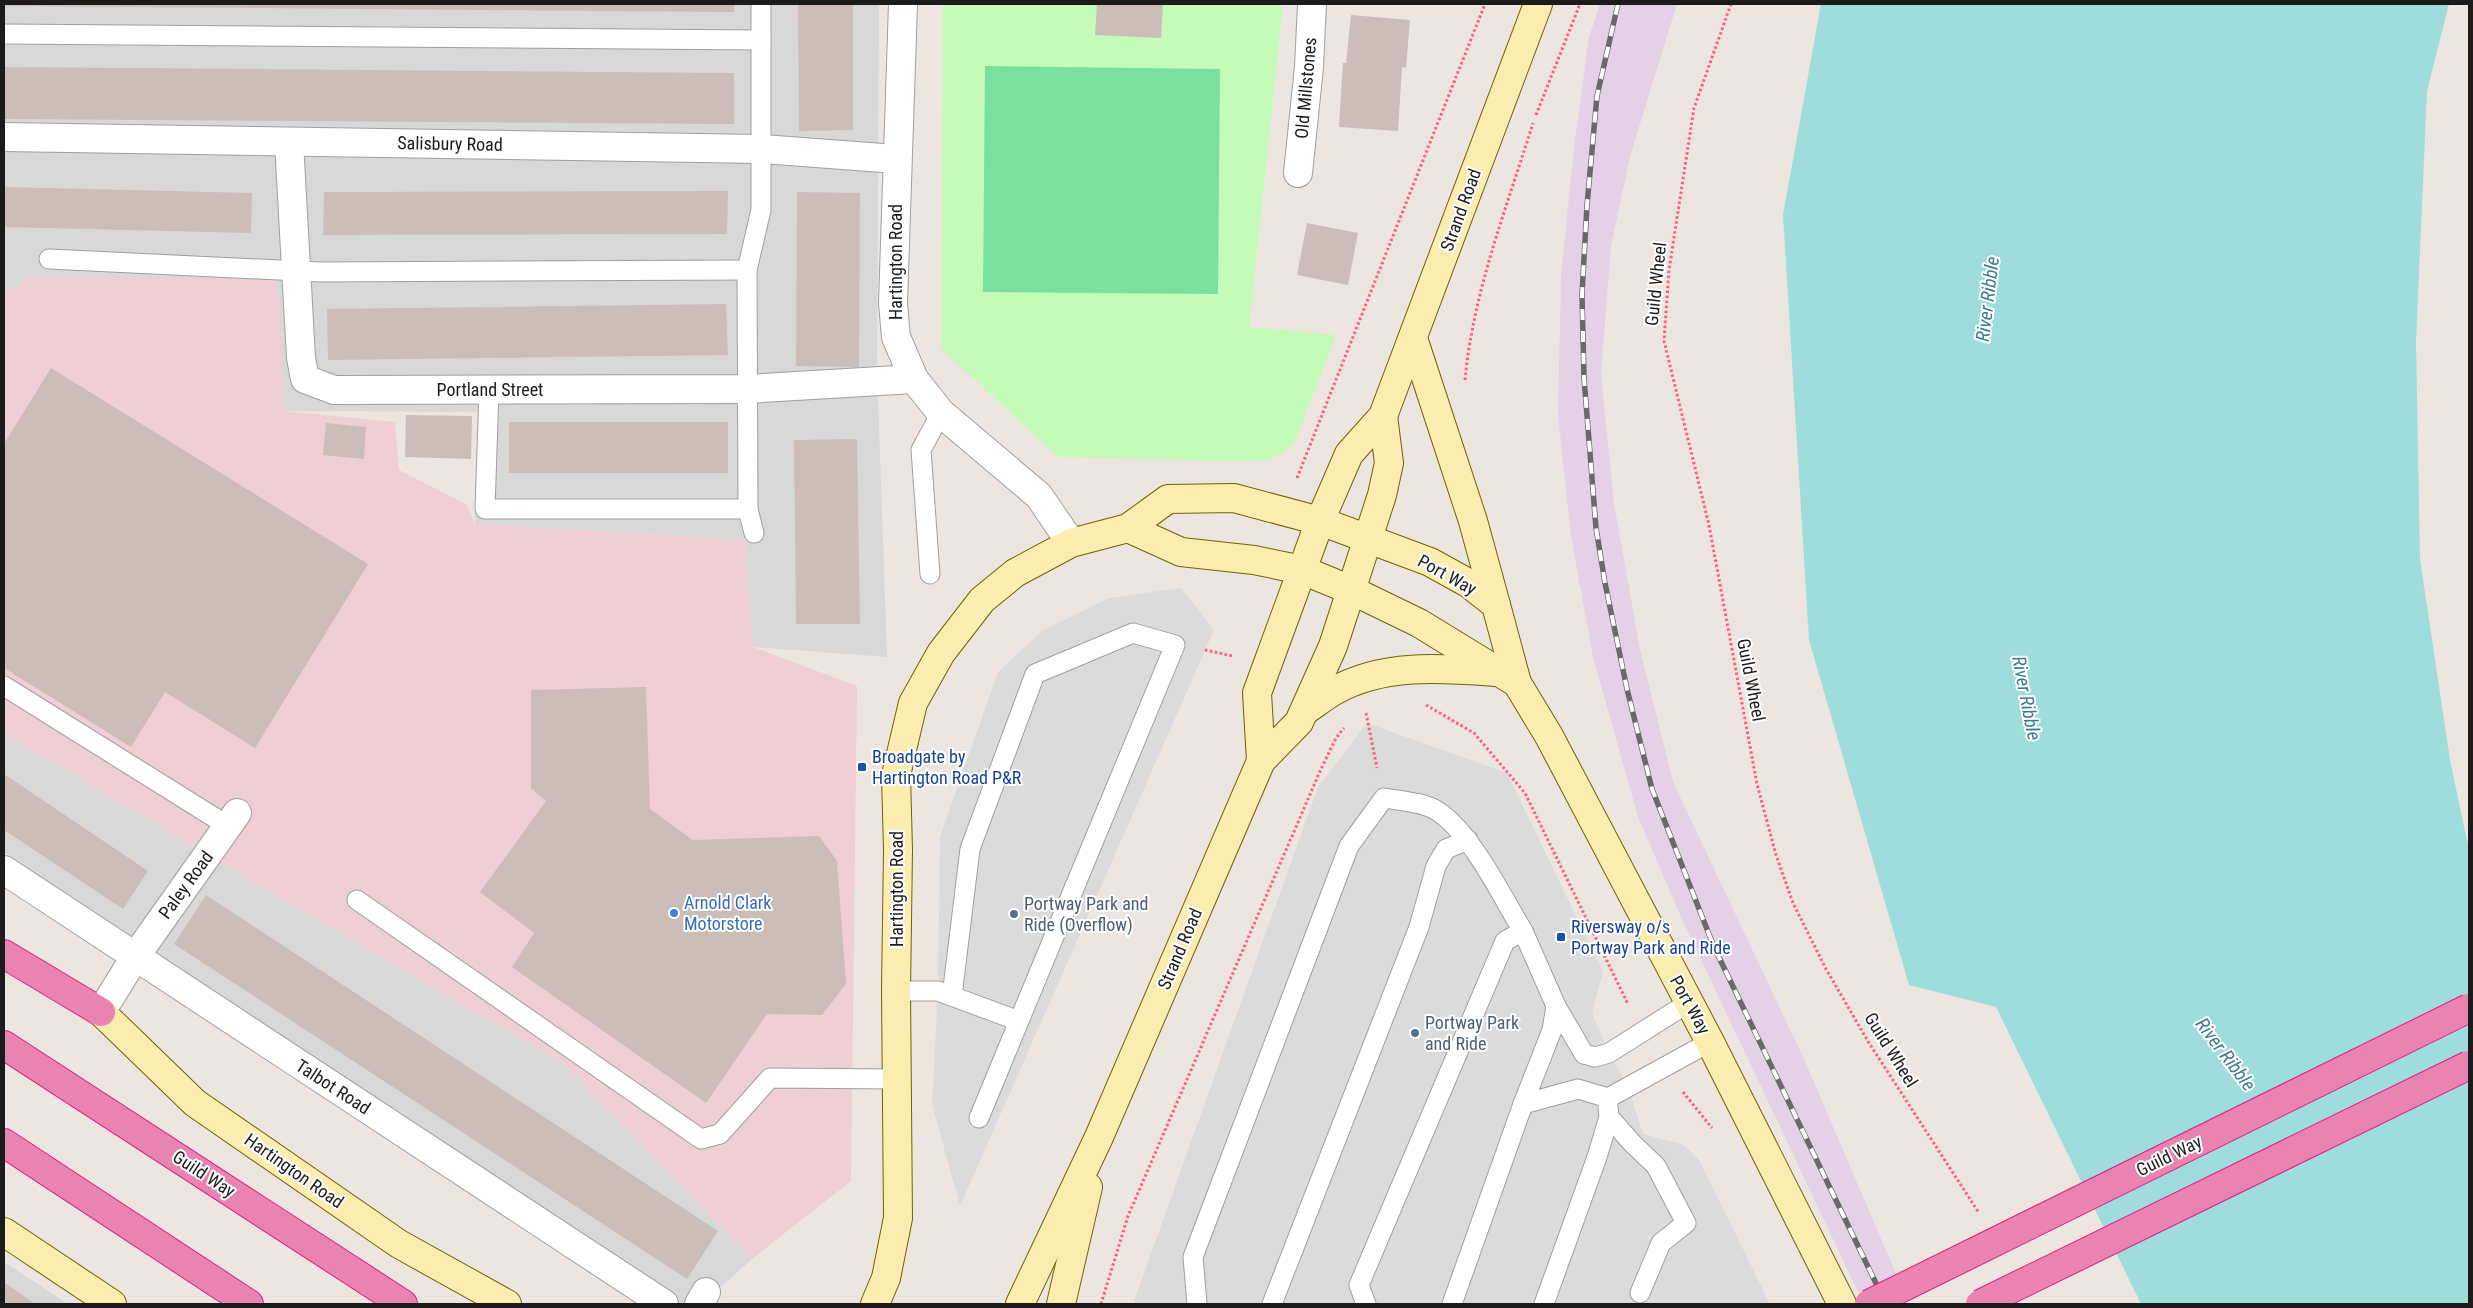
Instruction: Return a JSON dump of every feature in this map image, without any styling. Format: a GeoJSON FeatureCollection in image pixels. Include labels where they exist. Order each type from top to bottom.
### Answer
{"type":"FeatureCollection","features":[{"type":"Feature","properties":{"kind":"highway"},"geometry":{"type":"LineString","coordinates":[[4,954],[101,1012]]}},
{"type":"Feature","properties":{"kind":"highway","name":"Guild Way"},"geometry":{"type":"LineString","coordinates":[[1869,1304],[2469,1008]]}},
{"type":"Feature","properties":{"kind":"highway","name":"Guild Way"},"geometry":{"type":"LineString","coordinates":[[4,1045],[403,1304]]}},
{"type":"Feature","properties":{"kind":"highway"},"geometry":{"type":"LineString","coordinates":[[1980,1304],[2469,1065]]}},
{"type":"Feature","properties":{"kind":"highway"},"geometry":{"type":"LineString","coordinates":[[4,1143],[249,1304]]}},
{"type":"Feature","properties":{"kind":"street","name":"Hartington Road"},"geometry":{"type":"LineString","coordinates":[[903,4],[896,159],[893,303],[896,337],[914,379],[941,413],[1039,496],[1071,543]]}},
{"type":"Feature","properties":{"kind":"street","name":"Old Millstones"},"geometry":{"type":"LineString","coordinates":[[1298,173],[1309,67],[1312,4]]}},
{"type":"Feature","properties":{"kind":"street","name":"Strand Road"},"geometry":{"type":"LineString","coordinates":[[1262,761],[1256,693],[1321,520],[1349,454],[1383,416],[1538,4]]}},
{"type":"Feature","properties":{"kind":"street","name":"Salisbury Road"},"geometry":{"type":"LineString","coordinates":[[4,137],[762,149],[896,159]]}},
{"type":"Feature","properties":{"kind":"street","name":"Portland Street"},"geometry":{"type":"LineString","coordinates":[[289,142],[301,358],[306,379],[334,390],[746,389],[914,379]]}},
{"type":"Feature","properties":{"kind":"street"},"geometry":{"type":"LineString","coordinates":[[1413,338],[1473,521],[1496,605]]}},
{"type":"Feature","properties":{"kind":"street","name":"Strand Road"},"geometry":{"type":"LineString","coordinates":[[1020,1304],[1099,1137],[1262,761],[1300,722],[1333,646],[1382,495],[1389,463],[1383,416]]}},
{"type":"Feature","properties":{"kind":"street","name":"Hartington Road"},"geometry":{"type":"LineString","coordinates":[[875,1304],[886,1278],[898,1218],[896,991],[898,850],[896,775],[913,703],[941,653],[982,600],[1015,573],[1071,543],[1128,528],[1168,499],[1234,498],[1321,520]]}},
{"type":"Feature","properties":{"kind":"street","name":"Port Way"},"geometry":{"type":"LineString","coordinates":[[1321,520],[1430,562],[1468,583],[1496,605],[1508,678]]}},
{"type":"Feature","properties":{"kind":"street"},"geometry":{"type":"LineString","coordinates":[[1128,528],[1181,552],[1254,560],[1302,570]]}},
{"type":"Feature","properties":{"kind":"street","name":"Port Way"},"geometry":{"type":"LineString","coordinates":[[1302,570],[1351,590],[1419,623],[1508,678],[1549,736],[1710,1042],[1842,1304]]}},
{"type":"Feature","properties":{"kind":"street"},"geometry":{"type":"LineString","coordinates":[[1306,710],[1334,690],[1376,674],[1411,670],[1508,678]]}},
{"type":"Feature","properties":{"kind":"street","name":"Paley Road"},"geometry":{"type":"LineString","coordinates":[[101,1012],[135,957],[232,819]]}},
{"type":"Feature","properties":{"kind":"street","name":"Talbot Road"},"geometry":{"type":"LineString","coordinates":[[4,870],[664,1304]]}},
{"type":"Feature","properties":{"kind":"street","name":"Hartington Road"},"geometry":{"type":"LineString","coordinates":[[101,1012],[195,1102],[399,1244],[507,1304]]}},
{"type":"Feature","properties":{"kind":"street","name":"Strand Road"},"geometry":{"type":"LineString","coordinates":[[1061,1304],[1099,1137]]}},
{"type":"Feature","properties":{"kind":"street"},"geometry":{"type":"LineString","coordinates":[[4,1232],[112,1304]]}},
{"type":"Feature","properties":{"kind":"lane"},"geometry":{"type":"LineString","coordinates":[[754,533],[748,509],[747,270],[761,210],[761,4]]}},
{"type":"Feature","properties":{"kind":"lane"},"geometry":{"type":"LineString","coordinates":[[4,34],[761,40]]}},
{"type":"Feature","properties":{"kind":"lane"},"geometry":{"type":"LineString","coordinates":[[49,258],[296,271],[747,270]]}},
{"type":"Feature","properties":{"kind":"lane"},"geometry":{"type":"LineString","coordinates":[[489,390],[486,509],[748,509]]}},
{"type":"Feature","properties":{"kind":"lane"},"geometry":{"type":"LineString","coordinates":[[930,574],[921,450],[941,413]]}},
{"type":"Feature","properties":{"kind":"lane"},"geometry":{"type":"LineString","coordinates":[[952,996],[970,849],[1035,674],[1134,633],[1175,645],[979,1118]]}},
{"type":"Feature","properties":{"kind":"lane"},"geometry":{"type":"LineString","coordinates":[[4,686],[232,819]]}},
{"type":"Feature","properties":{"kind":"lane"},"geometry":{"type":"LineString","coordinates":[[1197,1304],[1193,1257],[1349,846],[1384,798],[1410,802],[1439,812],[1468,840],[1523,930],[1556,1006],[1584,1054],[1596,1057],[1609,1053],[1688,1003]]}},
{"type":"Feature","properties":{"kind":"lane"},"geometry":{"type":"LineString","coordinates":[[1272,1304],[1419,927],[1436,866],[1446,849],[1468,840]]}},
{"type":"Feature","properties":{"kind":"lane"},"geometry":{"type":"LineString","coordinates":[[357,900],[701,1139],[720,1134],[770,1078],[897,1079]]}},
{"type":"Feature","properties":{"kind":"lane"},"geometry":{"type":"LineString","coordinates":[[1366,1304],[1359,1285],[1505,941],[1523,930]]}},
{"type":"Feature","properties":{"kind":"lane"},"geometry":{"type":"LineString","coordinates":[[896,991],[931,990],[1020,1021]]}},
{"type":"Feature","properties":{"kind":"lane"},"geometry":{"type":"LineString","coordinates":[[1452,1304],[1523,1104],[1552,1030],[1556,1006]]}},
{"type":"Feature","properties":{"kind":"lane"},"geometry":{"type":"LineString","coordinates":[[1523,1104],[1578,1088],[1608,1098],[1710,1042]]}},
{"type":"Feature","properties":{"kind":"lane"},"geometry":{"type":"LineString","coordinates":[[1544,1304],[1609,1117],[1608,1098]]}},
{"type":"Feature","properties":{"kind":"lane"},"geometry":{"type":"LineString","coordinates":[[1609,1117],[1656,1166],[1686,1223],[1661,1243],[1640,1293]]}},
{"type":"Feature","properties":{"kind":"path"},"geometry":{"type":"LineString","coordinates":[[1321,520],[1296,481],[1485,4]]}},
{"type":"Feature","properties":{"kind":"path"},"geometry":{"type":"LineString","coordinates":[[1464,386],[1468,350],[1481,292],[1533,123],[1580,4]]}},
{"type":"Feature","properties":{"kind":"path","name":"Guild Wheel"},"geometry":{"type":"LineString","coordinates":[[1731,4],[1694,108],[1669,270],[1664,341],[1708,525],[1757,784],[1776,855],[1793,903],[1826,969],[1869,1043],[1983,1219]]}},
{"type":"Feature","properties":{"kind":"path"},"geometry":{"type":"LineString","coordinates":[[1422,703],[1474,733],[1524,793],[1642,1032]]}},
{"type":"Feature","properties":{"kind":"path"},"geometry":{"type":"LineString","coordinates":[[1365,708],[1384,798]]}},
{"type":"Feature","properties":{"kind":"path"},"geometry":{"type":"LineString","coordinates":[[1101,1304],[1128,1216],[1321,770],[1336,738],[1347,724]]}},
{"type":"Feature","properties":{"kind":"path"},"geometry":{"type":"LineString","coordinates":[[1664,1067],[1717,1134]]}},
{"type":"Feature","properties":{"kind":"shaded area"},"geometry":{"type":"Polygon","coordinates":[[[4,4],[879,4],[877,368],[887,657],[753,647],[745,540],[475,524],[478,412],[285,411],[4,287],[4,4]]]}},
{"type":"Feature","properties":{"kind":"shaded area"},"geometry":{"type":"Polygon","coordinates":[[[1600,4],[1677,4],[1631,153],[1611,245],[1601,375],[1614,503],[1640,650],[1673,782],[1804,1059],[1909,1304],[1864,1304],[1681,917],[1638,817],[1593,657],[1571,536],[1558,415],[1561,275],[1574,148],[1589,37],[1600,4]]]}},
{"type":"Feature","properties":{"kind":"shaded area"},"geometry":{"type":"Polygon","coordinates":[[[30,276],[278,280],[285,411],[395,422],[399,470],[466,504],[475,524],[745,540],[753,647],[857,686],[851,1181],[752,1259],[564,1064],[241,875],[4,733],[4,287],[11,290],[30,276]]]}},
{"type":"Feature","properties":{"kind":"shaded area","name":"Portway Park and Ride (Overflow)"},"geometry":{"type":"Polygon","coordinates":[[[1181,588],[1214,630],[960,1206],[932,1104],[938,991],[940,837],[998,672],[1042,631],[1109,598],[1181,588]]]}},
{"type":"Feature","properties":{"kind":"shaded area","name":"Portway Park and Ride"},"geometry":{"type":"Polygon","coordinates":[[[1367,723],[1507,773],[1603,972],[1592,1013],[1609,1053],[1628,1087],[1643,1134],[1684,1145],[1699,1160],[1770,1304],[1133,1304],[1318,787],[1367,723]]]}},
{"type":"Feature","properties":{"kind":"shaded area"},"geometry":{"type":"Polygon","coordinates":[[[4,733],[241,875],[564,1064],[752,1259],[702,1304],[681,1304],[4,852],[4,733]]]}},
{"type":"Feature","properties":{"kind":"shaded area"},"geometry":{"type":"Polygon","coordinates":[[[4,1262],[68,1304],[4,1304],[4,1262]]]}},
{"type":"Feature","properties":{"kind":"green space"},"geometry":{"type":"Polygon","coordinates":[[[943,4],[1283,4],[1249,327],[1336,335],[1294,444],[1270,460],[1232,461],[1058,457],[941,348],[943,4]]]}},
{"type":"Feature","properties":{"kind":"green space"},"geometry":{"type":"Polygon","coordinates":[[[985,66],[1220,69],[1218,294],[983,292],[985,66]]]}},
{"type":"Feature","properties":{"kind":"water","name":"River Ribble"},"geometry":{"type":"Polygon","coordinates":[[[1821,4],[2449,4],[2427,91],[2416,342],[2420,559],[2450,760],[2469,850],[2469,1304],[2141,1304],[1996,1007],[1909,985],[1809,640],[1783,215],[1821,4]]]}},
{"type":"Feature","properties":{"kind":"building"},"geometry":{"type":"Polygon","coordinates":[[[4,4],[734,4],[734,12],[4,6],[4,4]]]}},
{"type":"Feature","properties":{"kind":"building"},"geometry":{"type":"Polygon","coordinates":[[[798,4],[853,4],[853,130],[799,131],[798,4]]]}},
{"type":"Feature","properties":{"kind":"building"},"geometry":{"type":"Polygon","coordinates":[[[1097,4],[1163,4],[1161,38],[1095,35],[1097,4]]]}},
{"type":"Feature","properties":{"kind":"building"},"geometry":{"type":"Polygon","coordinates":[[[1351,15],[1410,20],[1406,68],[1402,67],[1398,131],[1339,127],[1343,63],[1346,63],[1351,15]]]}},
{"type":"Feature","properties":{"kind":"building"},"geometry":{"type":"Polygon","coordinates":[[[4,67],[734,73],[734,124],[4,119],[4,67]]]}},
{"type":"Feature","properties":{"kind":"building"},"geometry":{"type":"Polygon","coordinates":[[[4,187],[252,193],[251,233],[4,227],[4,187]]]}},
{"type":"Feature","properties":{"kind":"building"},"geometry":{"type":"Polygon","coordinates":[[[728,191],[727,234],[323,235],[324,192],[728,191]]]}},
{"type":"Feature","properties":{"kind":"building"},"geometry":{"type":"Polygon","coordinates":[[[797,192],[860,193],[859,367],[796,366],[797,192]]]}},
{"type":"Feature","properties":{"kind":"building"},"geometry":{"type":"Polygon","coordinates":[[[1307,223],[1358,233],[1348,285],[1297,275],[1307,223]]]}},
{"type":"Feature","properties":{"kind":"building"},"geometry":{"type":"Polygon","coordinates":[[[726,304],[728,355],[328,360],[327,309],[726,304]]]}},
{"type":"Feature","properties":{"kind":"building"},"geometry":{"type":"Polygon","coordinates":[[[51,368],[368,564],[255,748],[165,692],[131,747],[4,668],[4,444],[51,368]]]}},
{"type":"Feature","properties":{"kind":"building"},"geometry":{"type":"Polygon","coordinates":[[[406,415],[472,416],[471,459],[405,457],[406,415]]]}},
{"type":"Feature","properties":{"kind":"building"},"geometry":{"type":"Polygon","coordinates":[[[509,422],[728,422],[728,473],[509,473],[509,422]]]}},
{"type":"Feature","properties":{"kind":"building"},"geometry":{"type":"Polygon","coordinates":[[[326,423],[366,427],[364,459],[323,455],[326,423]]]}},
{"type":"Feature","properties":{"kind":"building"},"geometry":{"type":"Polygon","coordinates":[[[857,439],[860,624],[796,624],[794,440],[857,439]]]}},
{"type":"Feature","properties":{"kind":"building","name":"Arnold Clark Motorstore"},"geometry":{"type":"Polygon","coordinates":[[[646,687],[650,809],[693,840],[819,836],[837,861],[846,984],[822,1015],[767,1014],[706,1103],[512,967],[534,933],[480,892],[546,801],[531,788],[531,690],[646,687]]]}},
{"type":"Feature","properties":{"kind":"building"},"geometry":{"type":"Polygon","coordinates":[[[4,774],[148,871],[123,909],[4,830],[4,774]]]}},
{"type":"Feature","properties":{"kind":"building"},"geometry":{"type":"Polygon","coordinates":[[[206,895],[718,1231],[687,1279],[174,944],[206,895]]]}},
{"type":"Feature","properties":{"kind":"building"},"geometry":{"type":"Polygon","coordinates":[[[4,1282],[35,1304],[4,1304],[4,1282]]]}},
{"type":"Feature","properties":{"kind":"railway"},"geometry":{"type":"LineString","coordinates":[[1618,4],[1597,96],[1587,205],[1582,294],[1584,378],[1596,528],[1605,583],[1627,689],[1652,789],[1714,947],[1886,1304]]}},
{"type":"Feature","properties":{"kind":"place","name":"Broadgate by Hartington Road P&R"},"geometry":{"type":"Point","coordinates":[862,767]}},
{"type":"Feature","properties":{"kind":"place","name":"Arnold Clark Motorstore"},"geometry":{"type":"Point","coordinates":[674,913]}},
{"type":"Feature","properties":{"kind":"place","name":"Portway Park and Ride (Overflow)"},"geometry":{"type":"Point","coordinates":[1014,914]}},
{"type":"Feature","properties":{"kind":"place","name":"Riversway o/s Portway Park and Ride"},"geometry":{"type":"Point","coordinates":[1561,937]}},
{"type":"Feature","properties":{"kind":"place","name":"Portway Park and Ride"},"geometry":{"type":"Point","coordinates":[1415,1033]}}]}
